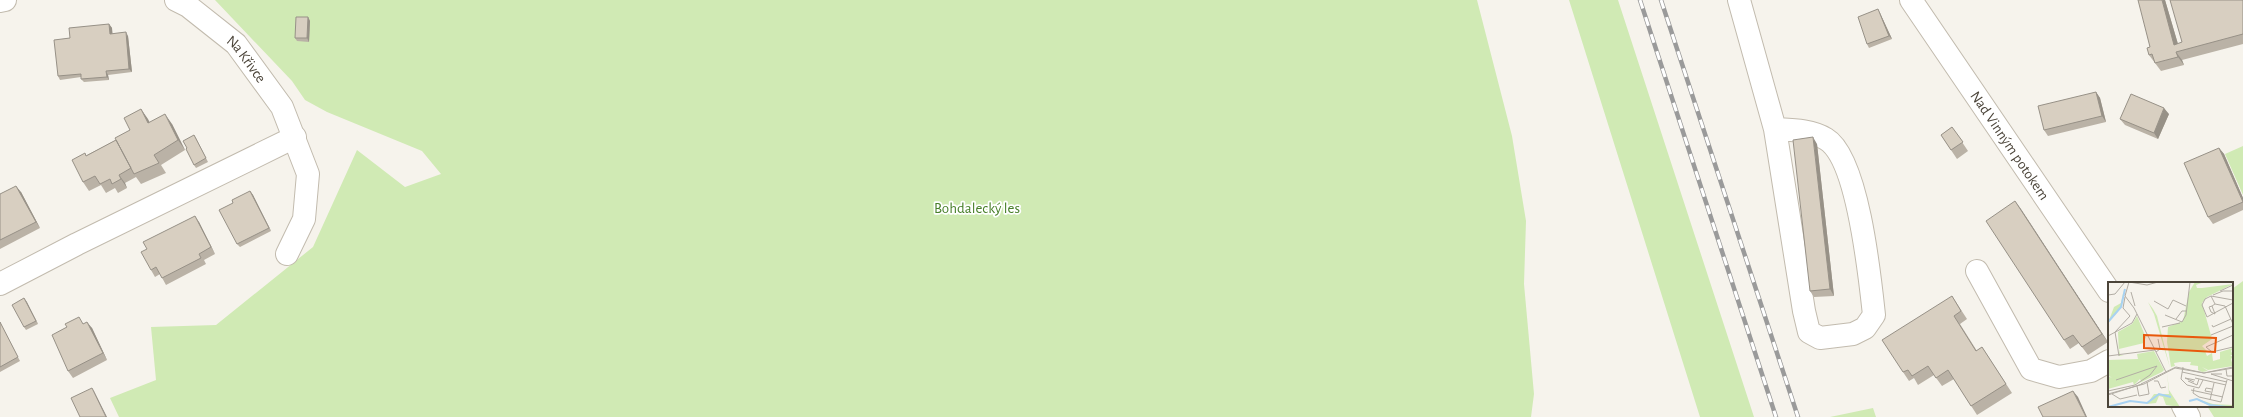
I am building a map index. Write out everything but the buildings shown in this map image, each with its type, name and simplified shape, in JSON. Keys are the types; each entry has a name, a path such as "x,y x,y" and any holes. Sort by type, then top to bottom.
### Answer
{"street":[{"path":"0,1 4,0"},
{"name":"Na Křivce","path":"176,0 188,6 236,44 282,107 295,137 308,174 304,219 287,254"},
{"path":"1739,0 1775,129 1804,311 1810,332 1820,338 1853,334 1865,328 1874,315 1869,268 1856,198 1841,156 1826,139 1800,130 1775,129"},
{"name":"Nad Vinným potokem","path":"1911,0 2108,290"},
{"path":"0,284 77,244 295,137"},
{"path":"1977,271 2031,369 2059,377 2091,371 2108,362"},
{"path":"2184,407 2189,417"}],"green space":[{"name":"Bohdalecký les","path":"215,0 1477,0 1512,136 1526,221 1524,284 1534,394 1531,417 119,417 110,398 156,380 151,327 216,325 313,247 357,150 405,187 441,174 422,151 327,112 305,100 292,81"},
{"path":"1569,0 1618,0 1754,417 1700,417"},
{"path":"2243,146 2243,195 2225,154"},
{"path":"2243,281 2243,417 2214,417 2208,407 2233,407 2233,288"},
{"path":"1873,408 1876,417 1830,417"}],"railway":[{"path":"1640,0 1776,417"},
{"path":"1661,0 1798,417"}]}
